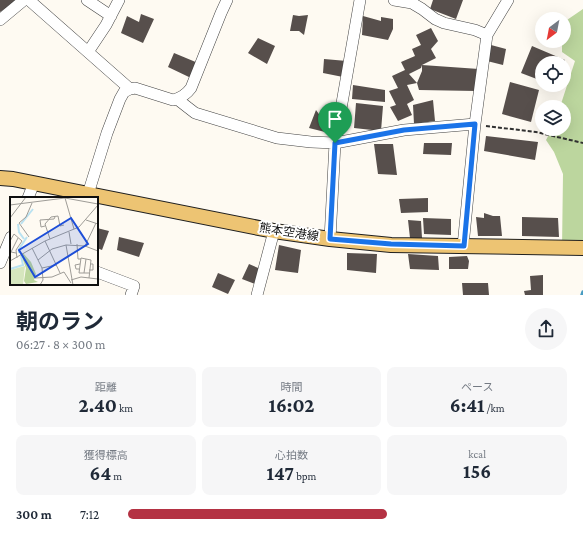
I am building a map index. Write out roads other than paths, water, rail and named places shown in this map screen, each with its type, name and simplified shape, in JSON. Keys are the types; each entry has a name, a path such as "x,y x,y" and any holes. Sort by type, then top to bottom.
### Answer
{"main road":[{"name":"熊本空港線","path":"0,178 13,179 274,230 330,239 391,244 583,248"}],"street":[{"path":"0,20 24,0"},
{"path":"28,0 130,89"},
{"path":"87,0 111,16"},
{"path":"88,52 106,25 119,0"},
{"path":"88,194 107,133 124,92 135,88 173,100 186,95 191,88 227,0"},
{"path":"330,239 335,143 360,0"},
{"path":"398,0 412,3 435,19 444,23 475,30 487,35"},
{"path":"464,246 475,124 487,35 508,0"},
{"path":"177,99 195,113 277,138 311,142 335,143 404,130 475,124"},
{"path":"28,197 34,183"},
{"path":"256,295 274,230"},
{"path":"0,263 10,239"},
{"path":"98,272 134,286 131,295"}]}
